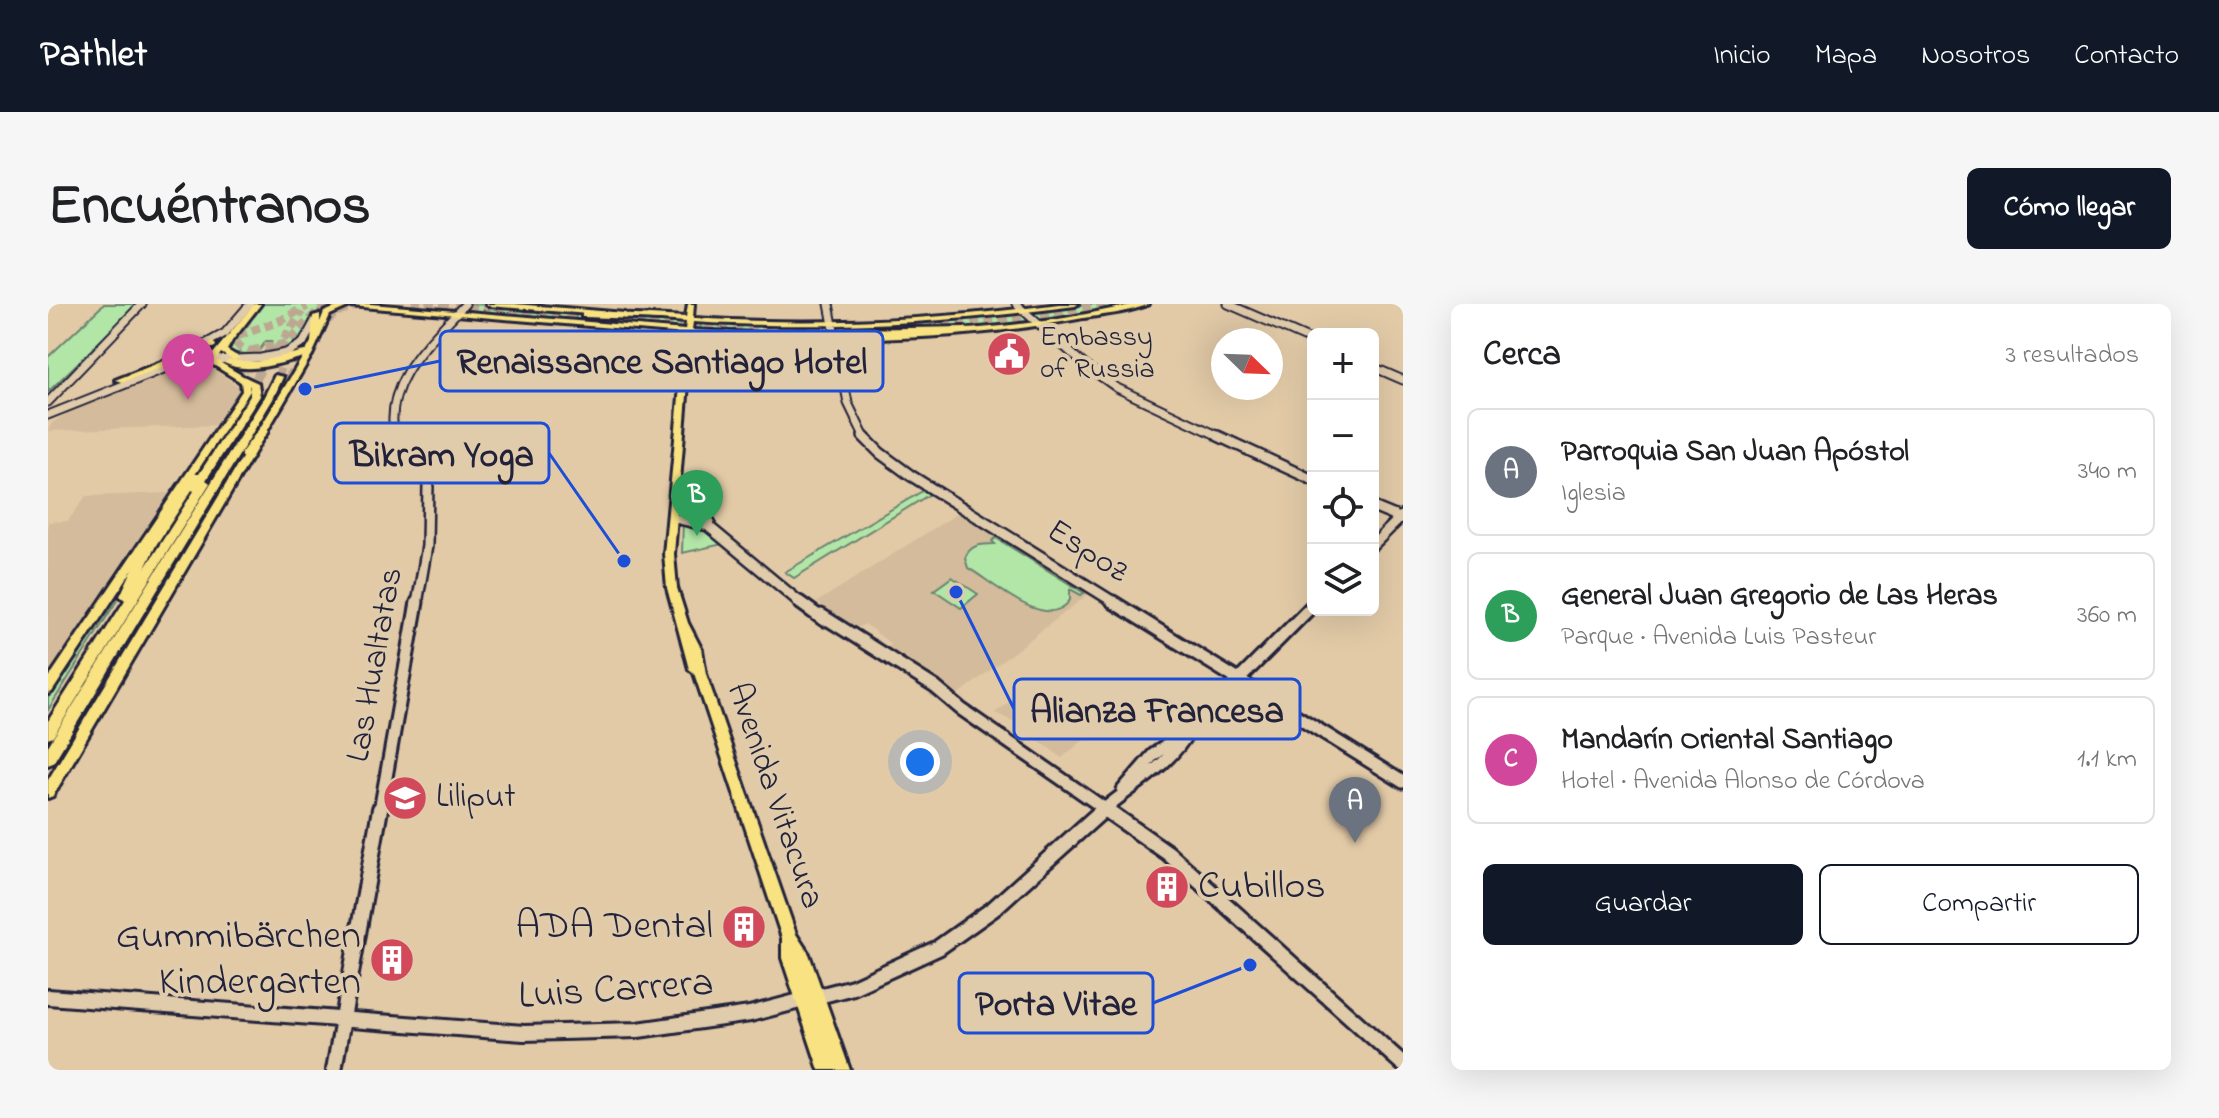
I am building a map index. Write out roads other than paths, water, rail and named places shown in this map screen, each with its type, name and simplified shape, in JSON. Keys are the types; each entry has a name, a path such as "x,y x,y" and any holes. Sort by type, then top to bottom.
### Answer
{"highway":[{"path":"585,315 661,318"},
{"path":"854,332 965,330"},
{"path":"120,380 221,337"},
{"path":"233,360 261,364 311,350"},
{"path":"48,759 268,399 272,378 51,728"},
{"path":"116,625 140,563 254,393 255,385 242,379"},
{"path":"159,555 200,471 254,393"},
{"path":"174,552 263,431"},
{"path":"109,658 147,608 186,545"}],"main road":[{"path":"233,360 223,349 254,304"},
{"path":"48,792 311,350 327,314 349,304 691,333 835,337 1038,323 1146,304"},
{"path":"489,304 692,320 833,324 901,323 1075,304"},
{"name":"Avenida Vitacura","path":"693,304 671,581 689,654 700,674 790,938 801,954 828,1070"},
{"path":"311,350 316,319"},
{"path":"48,689 200,471 246,391 247,384 242,379 213,364 212,358 221,337 237,328"},
{"name":"Avenida Vitacura","path":"676,514 681,496 691,333"},
{"name":"Avenida Vitacura","path":"811,1000 841,1070"}],"street":[{"path":"48,402 142,304"},
{"path":"221,337 254,304"},
{"name":"Las Hualtatas","path":"334,1070 427,546 428,483 399,448 392,431 392,411 405,374 465,304"},
{"name":"Espoz","path":"829,304 851,415 876,448 920,481 1243,681"},
{"path":"1016,304 1086,366 1117,388 1307,477"},
{"path":"1228,304 1307,338"},
{"path":"48,415 184,361 266,357 290,351 303,343 316,319"},
{"path":"1379,370 1403,380"},
{"path":"48,409 120,380"},
{"path":"48,422 73,405"},
{"path":"681,496 785,588"},
{"path":"1374,544 1401,518 1379,509"},
{"path":"676,514 708,526 822,618 1106,807 1201,882 1403,1064"},
{"name":"Luis Carrera","path":"48,997 497,1032 605,1032 702,1023 811,1000 889,973 954,938 993,909 1121,794 1139,784 1178,750 1190,729 1243,681 1307,614"},
{"path":"1243,681 1403,782"}],"tunnel":[{"path":"237,336 259,304"},
{"path":"280,345 286,344 325,304"},
{"path":"317,316 328,304"},
{"path":"252,438 317,331 335,313 361,304"},
{"path":"412,304 674,323 804,327 957,323 1111,304"},
{"path":"237,336 282,320 307,306"},
{"path":"280,345 302,312"},
{"path":"212,345 237,336"},
{"path":"220,438 251,390 262,366 259,356 240,347 234,340 237,336"},
{"path":"251,351 280,345"},
{"path":"276,351 280,345"},
{"path":"278,377 288,348"},
{"path":"200,469 222,436"},
{"path":"186,545 253,436"}],"place":[{"name":"Embassy of Russia","path":"1009,354"},
{"name":"Renaissance Santiago Hotel","path":"305,389"},
{"name":"Mandarín Oriental Santiago","path":"188,400"},
{"name":"General Juan Gregorio de Las Heras","path":"697,536"},
{"name":"Bikram Yoga","path":"624,561"},
{"name":"Alianza Francesa","path":"956,592"},
{"name":"Liliput","path":"405,798"},
{"name":"Parroquia San Juan Apóstol","path":"1355,843"},
{"name":"Cubillos","path":"1167,887"},
{"name":"ADA Dental","path":"744,927"},
{"name":"Gummibärchen Kindergarten","path":"392,960"},
{"name":"Porta Vitae","path":"1250,965"}]}
